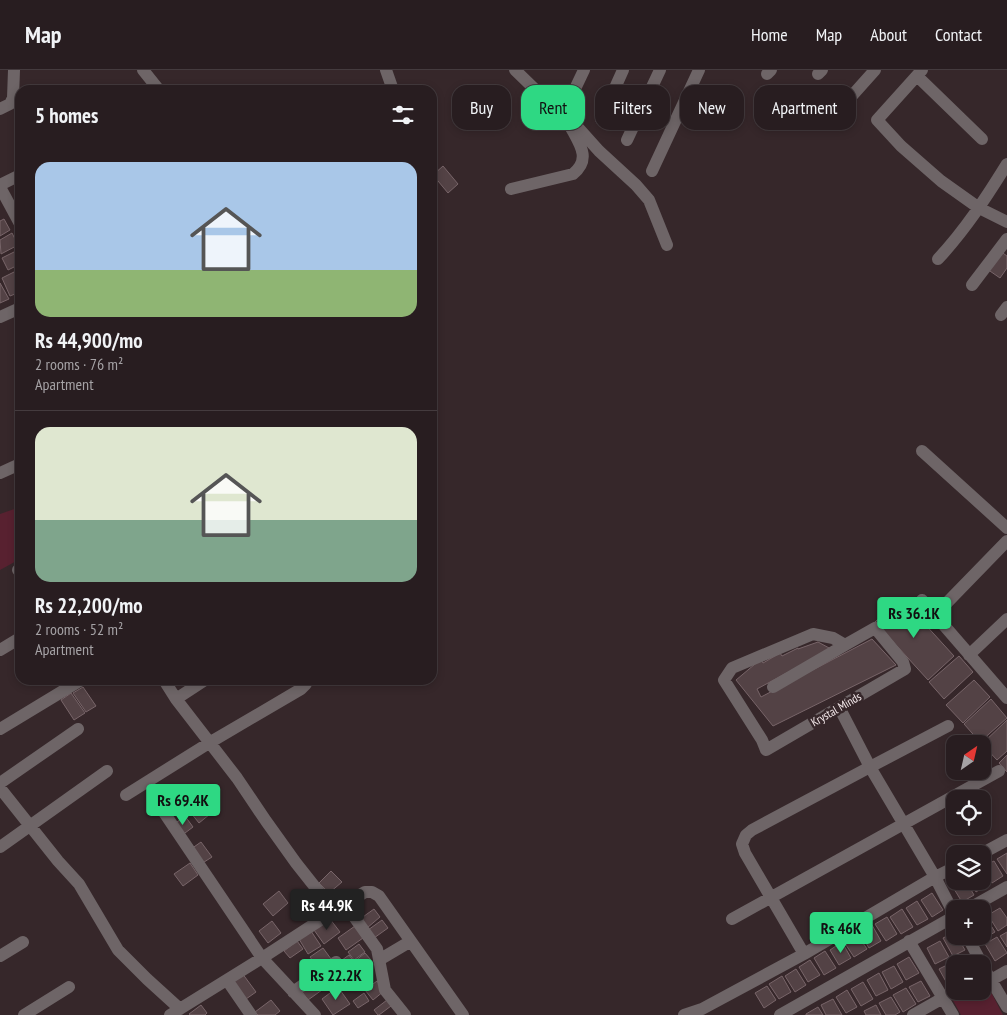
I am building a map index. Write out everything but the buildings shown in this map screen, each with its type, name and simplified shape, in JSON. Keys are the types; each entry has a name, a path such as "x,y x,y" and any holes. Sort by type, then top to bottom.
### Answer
{"street":[{"path":"0,109 10,104 13,98 14,70"},
{"path":"143,70 155,85"},
{"path":"386,70 392,85"},
{"path":"515,70 530,85"},
{"path":"577,85 584,70"},
{"path":"616,85 623,70"},
{"path":"627,140 660,70"},
{"path":"652,171 699,70"},
{"path":"856,91 875,70"},
{"path":"982,139 920,73 877,120 901,146 941,181 979,208 1007,222"},
{"path":"512,189 573,174 579,169 584,156 572,130"},
{"path":"580,130 599,151 636,184 649,200 668,245"},
{"path":"938,259 956,240 1007,164"},
{"path":"15,178 0,186 15,214"},
{"path":"972,285 1007,239"},
{"path":"0,318 15,310"},
{"path":"922,451 1007,528"},
{"path":"0,473 15,466"},
{"path":"935,615 1007,541"},
{"path":"922,600 1007,698"},
{"path":"970,655 1007,619"},
{"name":"Krystal Minds","path":"875,628 903,662 905,669 766,750 762,740 724,680 732,668 813,634 833,638 845,644 875,628"},
{"path":"0,650 15,641"},
{"path":"773,687 845,644"},
{"path":"0,729 73,685"},
{"path":"167,685 208,743 237,778 296,863 339,907 376,949 385,990 405,1015"},
{"path":"176,699 197,685"},
{"path":"126,796 208,743 305,685"},
{"path":"839,707 870,767 947,900"},
{"path":"804,954 745,853 742,844 746,834 948,726"},
{"path":"0,783 78,729"},
{"path":"0,847 107,771"},
{"path":"732,919 999,771"},
{"path":"0,788 78,884 118,950 147,979 175,1012 339,907 365,892 372,892 380,896 463,1015"},
{"path":"161,808 262,958 315,1015"},
{"path":"991,849 1007,840"},
{"path":"684,1015 702,1009 804,954 946,872"},
{"path":"984,900 1007,887"},
{"path":"780,1015 946,921"},
{"path":"910,941 953,1015"},
{"path":"0,956 23,942"},
{"path":"379,960 411,942"},
{"path":"293,992 336,962"},
{"path":"1007,971 991,980 1007,1007"},
{"path":"227,980 252,1015"},
{"path":"24,1015 69,987"},
{"path":"913,1015 943,998"}],"shaded area":[{"path":"15,509 15,562 0,570 0,514"},
{"path":"991,992 1003,1015 961,1015 953,1000 991,1000"}]}
